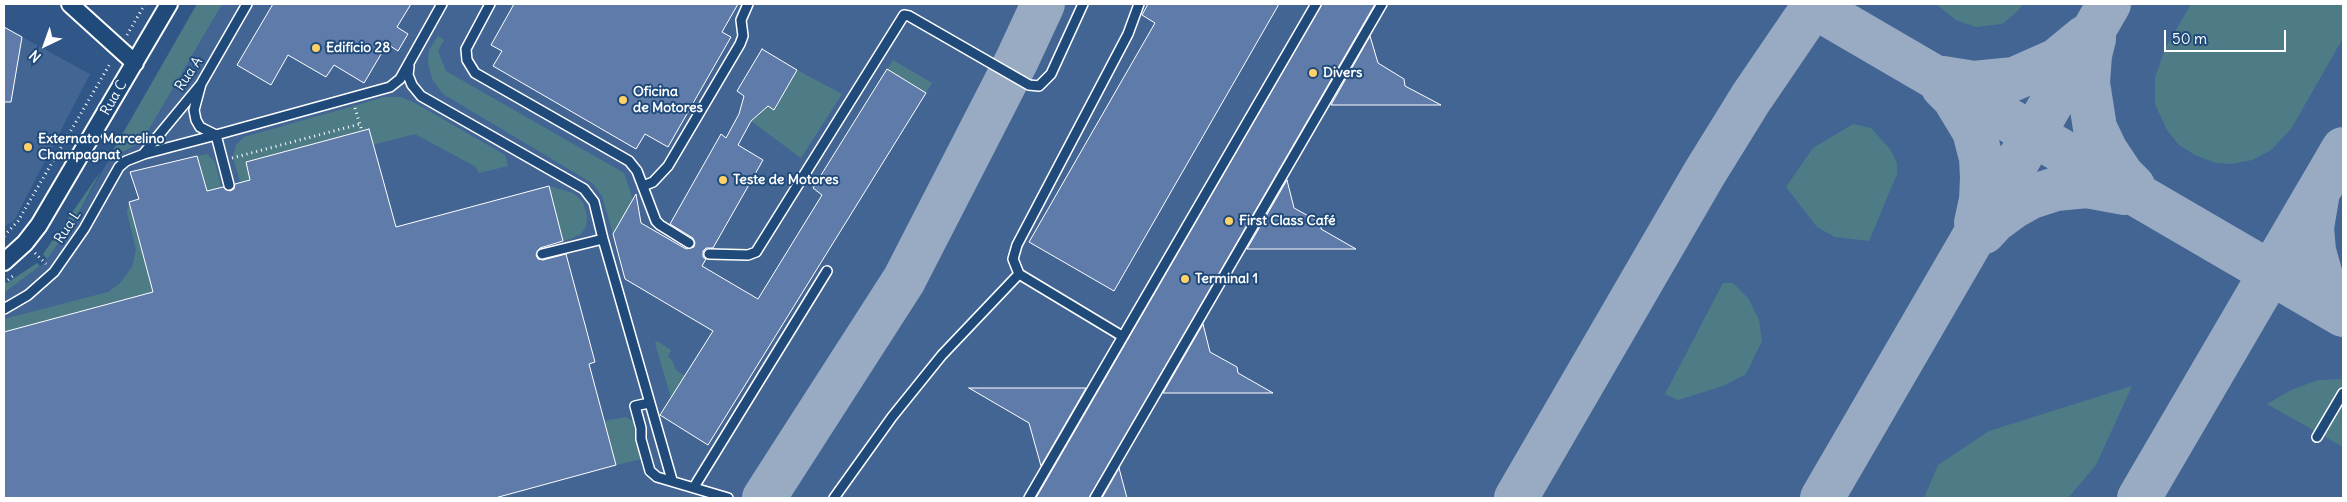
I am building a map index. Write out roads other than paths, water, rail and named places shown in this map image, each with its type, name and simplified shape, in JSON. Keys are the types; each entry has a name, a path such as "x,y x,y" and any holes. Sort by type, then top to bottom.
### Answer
{"street":[{"path":"70,4 135,62"},
{"name":"Rua C","path":"4,262 25,243 40,225 169,4"}],"lane":[{"name":"Rua A","path":"144,154 201,84 247,4"},
{"path":"390,87 400,79 442,4"},
{"path":"490,4 466,48 467,60 475,73 629,161 637,171 656,221 660,226 689,243"},
{"path":"643,186 653,182 668,166 740,44 743,36 741,20 748,4"},
{"path":"709,254 748,256 756,252 904,15 909,16 1029,85 1039,86 1051,74 1084,4"},
{"path":"1122,336 1019,274 1013,259 1017,245 1128,34 1139,4"},
{"path":"1029,498 1316,4"},
{"path":"1094,498 1382,4"},
{"path":"409,63 408,76 412,85 422,96"},
{"path":"201,84 194,110 196,120 200,127 216,135 229,185"},
{"path":"144,154 390,87 408,87 584,189 594,202 672,480"},
{"name":"Rua L","path":"4,309 28,295 54,272 84,229 119,167 126,161 144,154"},
{"path":"542,254 603,239"},
{"path":"694,487 827,271"},
{"path":"834,498 892,417 942,355 1019,274"},
{"path":"2317,437 2343,392"},
{"path":"649,403 635,406 641,428 641,439 650,471 657,477 728,498"}],"place":[{"name":"Edifício 28","path":"316,48"},
{"name":"Divers","path":"1313,73"},
{"name":"Oficina de Motores","path":"623,100"},
{"name":"Externato Marcelino Champagnat","path":"28,147"},
{"name":"Teste de Motores","path":"723,180"},
{"name":"First Class Café","path":"1229,221"},
{"name":"Terminal 1","path":"1185,279"}]}
